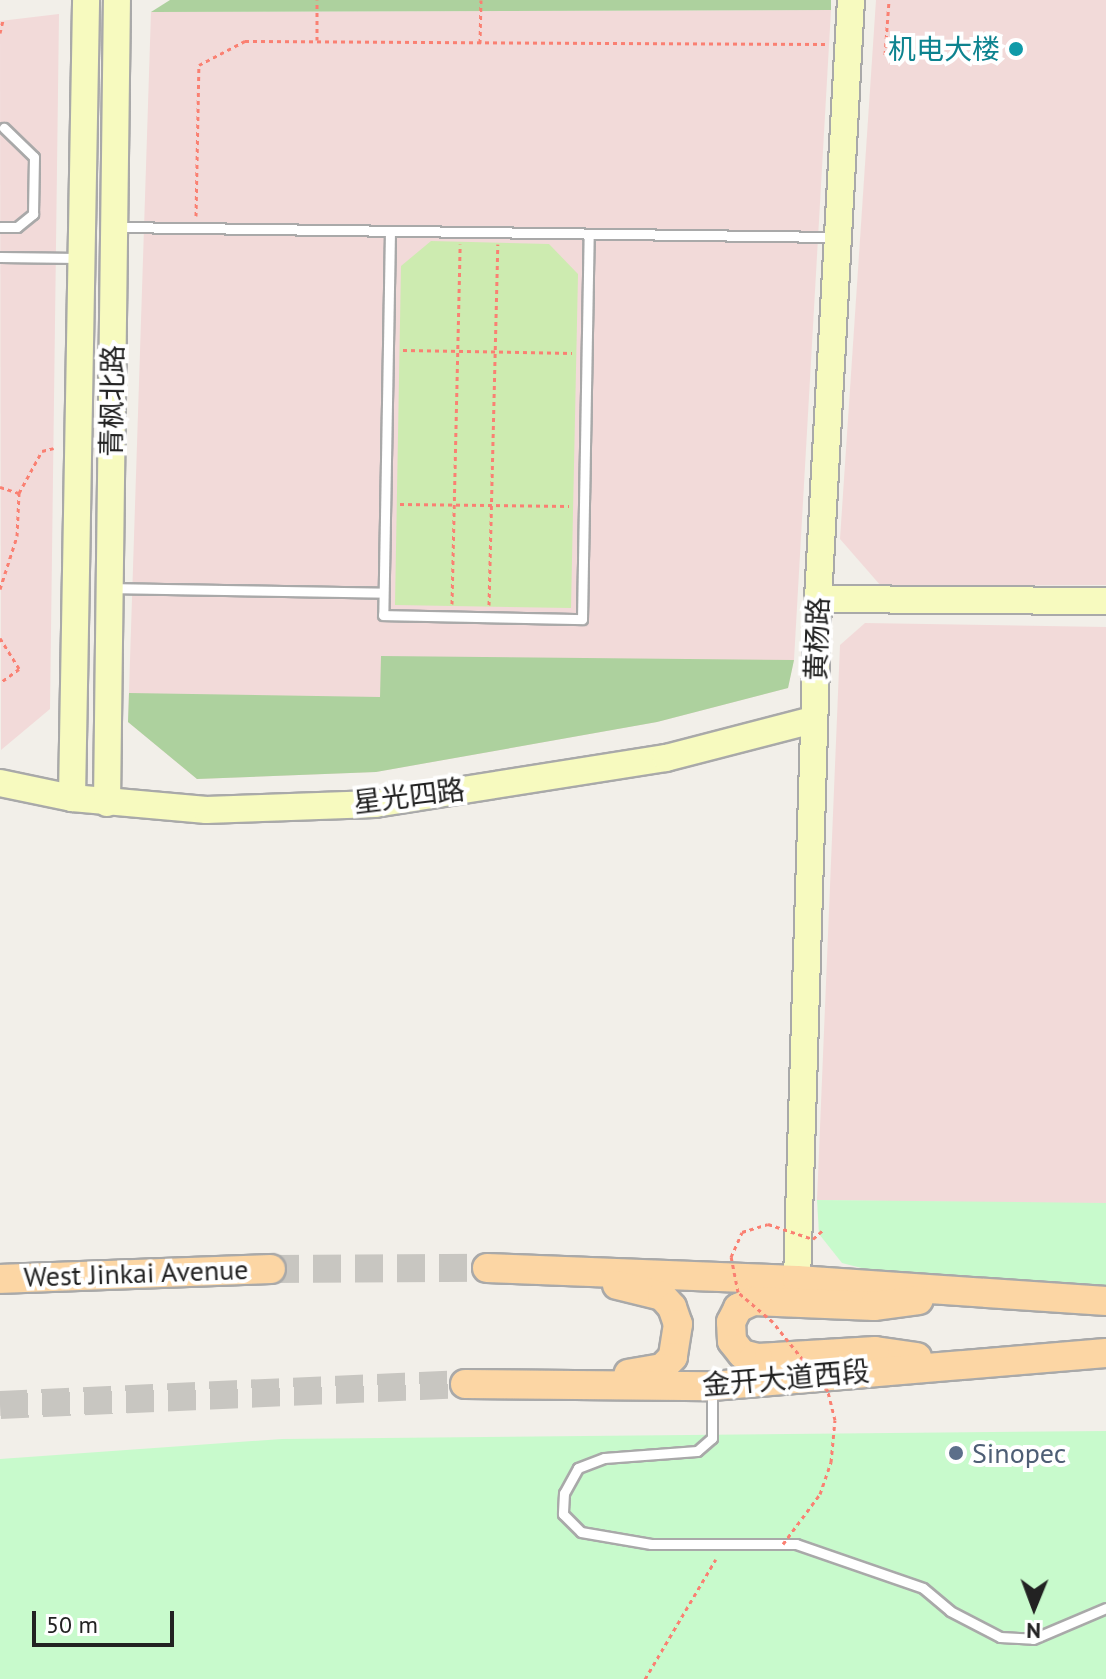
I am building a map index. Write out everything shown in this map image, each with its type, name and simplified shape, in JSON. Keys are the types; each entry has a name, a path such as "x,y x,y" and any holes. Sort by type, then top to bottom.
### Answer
{"main road":[{"path":"487,1268 797,1280 1106,1301"},
{"name":"West Jinkai Avenue","path":"0,1279 271,1269"},
{"path":"560,1271 662,1296 672,1307 678,1324 673,1357 662,1368 565,1385"},
{"path":"961,1364 875,1351 758,1358 742,1354 732,1341 731,1322 738,1308 753,1301 874,1306 979,1292"},
{"name":"金开大道西段","path":"465,1384 712,1386 1106,1353"}],"street":[{"name":"青枫北路","path":"72,798 86,0"},
{"name":"青枫北路","path":"107,803 117,0"},
{"name":"黄杨路","path":"797,1280 818,599 851,0"},
{"path":"818,599 1106,601"},
{"name":"星光四路","path":"0,783 107,803 206,810 375,804 666,758 813,720"}],"lane":[{"path":"0,227 17,227 33,214 34,157 4,128"},
{"path":"114,227 837,238"},
{"path":"390,231 383,615 582,619 589,234"},
{"path":"0,257 81,258"},
{"path":"110,588 383,593"},
{"path":"712,1386 712,1438 697,1451 604,1458 578,1468 564,1493 563,1514 581,1532 651,1544 796,1544 923,1588 950,1611 1000,1637 1033,1639 1106,1608"}],"path":[{"path":"317,0 317,41"},
{"path":"480,43 481,0"},
{"path":"885,55 889,0"},
{"path":"0,33 3,20"},
{"path":"196,228 199,65 245,41 825,46"},
{"path":"451,616 461,232"},
{"path":"489,617 498,233"},
{"path":"388,349 587,353"},
{"path":"0,589 17,536 19,493 42,451 54,448"},
{"path":"0,487 19,493"},
{"path":"385,504 584,506"},
{"path":"0,638 19,669 0,683"},
{"path":"783,1544 820,1494 831,1462 835,1420 828,1391 773,1322 738,1292 731,1257 742,1232 768,1224 813,1239 824,1229"},
{"path":"645,1679 725,1544"}],"shaded area":[{"path":"876,0 1106,0 1106,585 881,586 840,539"},
{"path":"831,10 794,660 788,688 657,722 376,772 197,779 128,722 151,12"},
{"path":"59,14 50,709 1,750 0,21"},
{"path":"865,623 1106,627 1106,1204 817,1200 840,645"}],"green space":[{"path":"170,0 831,0 831,10 151,12"},
{"path":"431,241 549,244 578,274 571,608 395,605 401,266"},
{"path":"381,656 794,660 788,688 657,722 376,772 197,779 128,722 129,693 380,697"},
{"path":"817,1200 1106,1203 1106,1286 869,1270 842,1263 819,1234"},
{"path":"1106,1431 1106,1679 0,1679 0,1459 282,1439"}],"tunnel":[{"path":"271,1269 487,1268"},
{"path":"0,1405 465,1384"}],"place":[{"name":"机电大楼","path":"1016,49"},
{"name":"Sinopec","path":"956,1453"}]}
